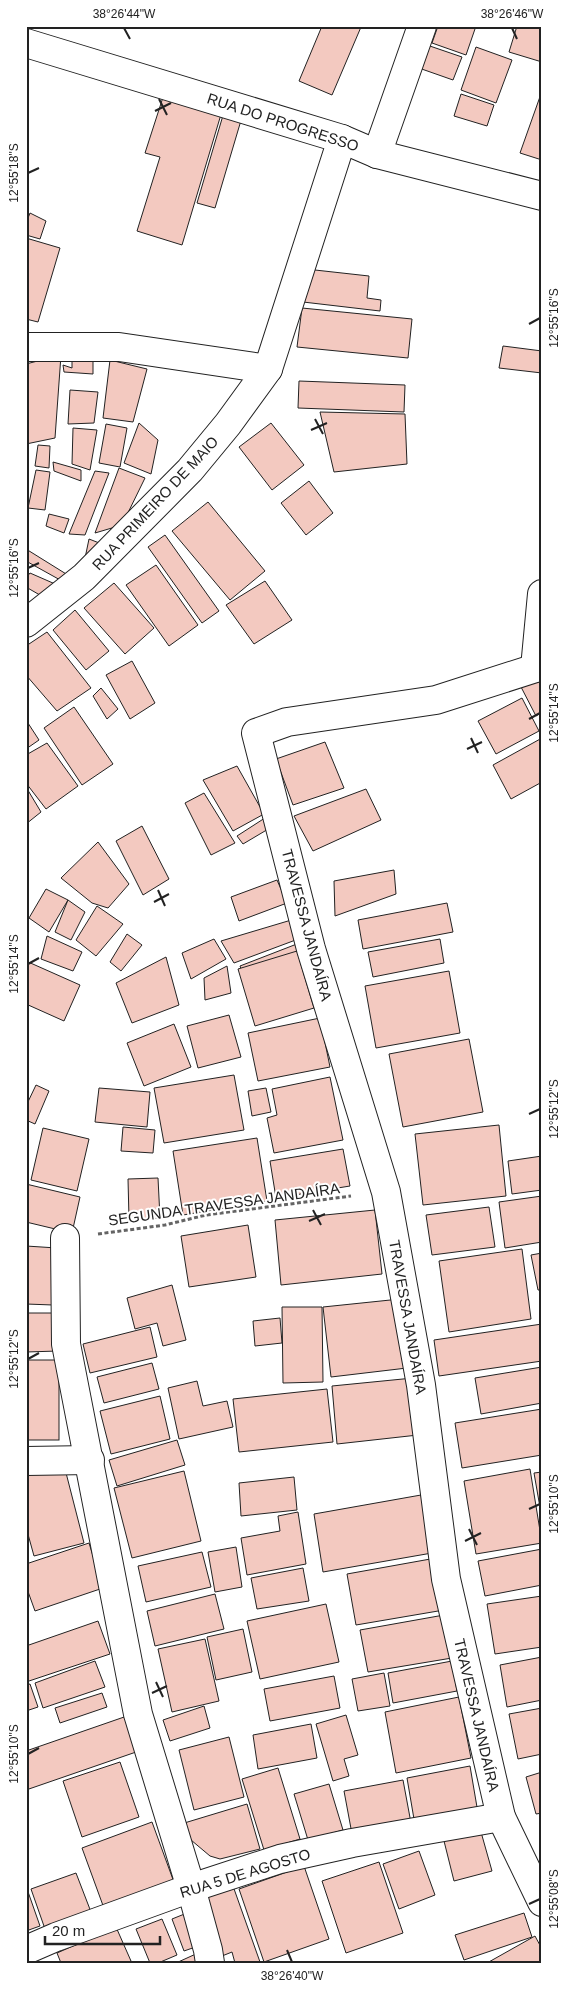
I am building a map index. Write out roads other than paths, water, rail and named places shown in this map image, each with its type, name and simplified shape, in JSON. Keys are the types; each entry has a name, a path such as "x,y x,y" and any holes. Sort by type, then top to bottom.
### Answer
{"street":[{"path":"376,154 422,26"},
{"name":"RUA DO PROGRESSO","path":"26,43 342,139 376,154 542,196"},
{"name":"RUA PRIMEIRO DE MAIO","path":"26,623 84,577 190,470 228,424 268,369 342,139"},
{"path":"26,347 119,347 268,369"},
{"path":"538,667 542,594"},
{"name":"TRAVESSA JANDAÍRA","path":"538,667 436,700 287,722 256,733 311,949 386,1192 421,1385 446,1579 501,1817 542,1902"},
{"path":"64,1238 66,1344 138,1714 192,1888 210,1963"},
{"path":"26,1461 90,1460"},
{"name":"RUA 5 DE AGOSTO","path":"26,1950 56,1937 192,1888 280,1859 352,1843 501,1817"}]}
